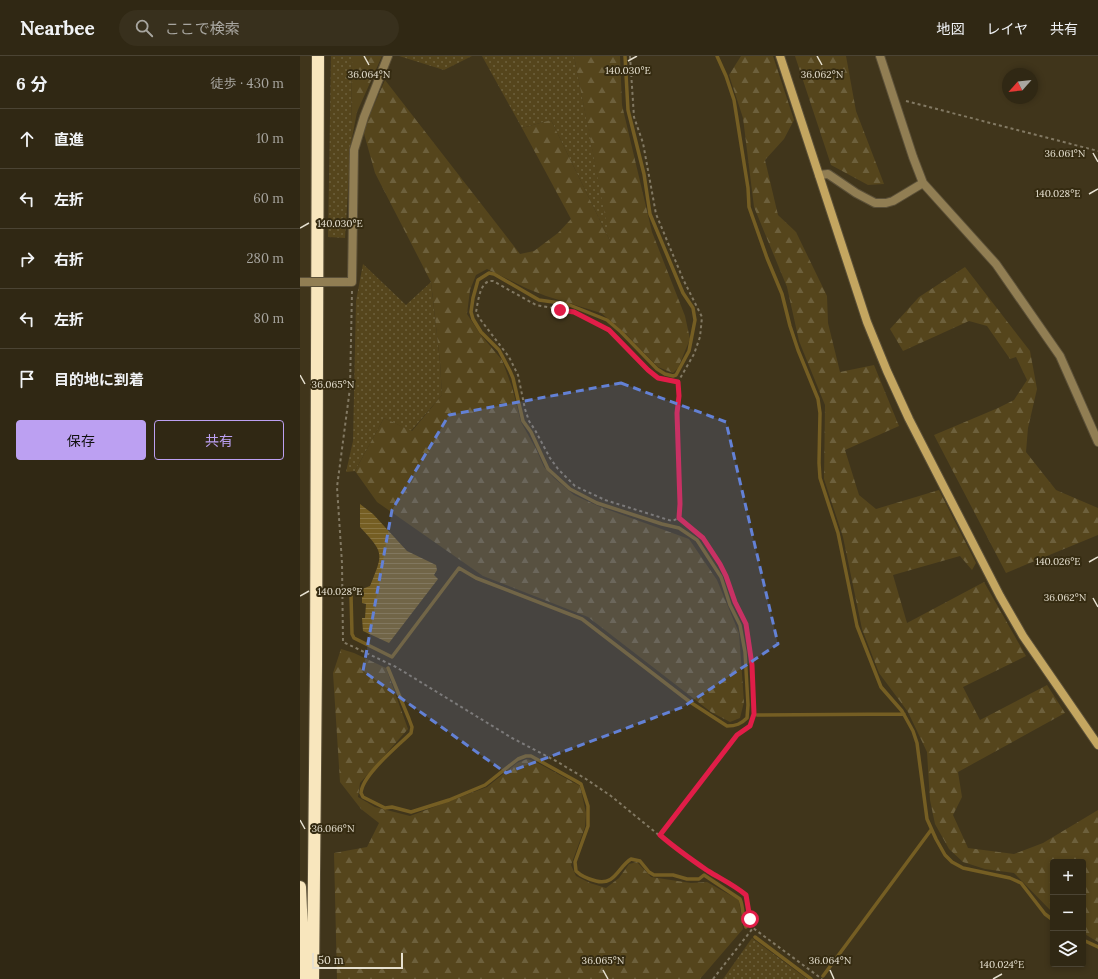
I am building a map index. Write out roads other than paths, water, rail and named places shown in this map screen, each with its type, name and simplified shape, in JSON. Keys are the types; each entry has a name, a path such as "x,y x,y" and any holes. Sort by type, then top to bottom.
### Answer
{"highway":[{"path":"312,979 316,633 318,56"},
{"path":"300,887 304,979"}],"street":[{"path":"300,282 352,282 354,150 364,117 388,56"},
{"path":"780,56 867,322 909,419 1000,596 1023,636 1098,745"},
{"path":"880,56 923,183 996,264 1044,332 1060,356 1098,442"},
{"path":"819,174 828,174 856,193 875,203 886,203 893,201 923,183"}],"waterway":[{"path":"351,595 352,634 354,638 392,657 459,568 476,578 582,619 690,702 727,726 733,726 743,722 747,718 748,705 745,652 740,625 730,605 721,577 697,540 679,528 597,503 570,489 548,469 531,432 523,421 510,371 499,350 481,332 473,319 471,312 478,280 489,273 494,274 539,300 567,304 607,320 621,332 657,369 665,374 673,376 676,375 689,351 695,320 693,308 683,293 650,214 644,174 628,110 625,56"},
{"path":"717,56 734,100 748,188 749,207 767,258 782,294 798,350 818,399 820,413 820,478 838,533 857,626 881,687 902,711 913,731 917,743 927,819 945,855 952,862 963,868 1010,878 1021,883 1045,914 1050,918"},
{"path":"388,668 412,727 411,733 367,778 361,793 363,797 385,808 392,807 411,812 449,800 485,785 518,759 531,756 581,784 588,806 588,826 575,862 576,871 578,873 596,881 608,881 631,859 640,861 649,872 654,875 673,875 687,879 699,879 704,875 740,899 746,927"},
{"path":"757,715 904,714"},
{"path":"823,976 931,830"},
{"path":"755,937 811,979"},
{"path":"1086,941 1098,947"}]}
